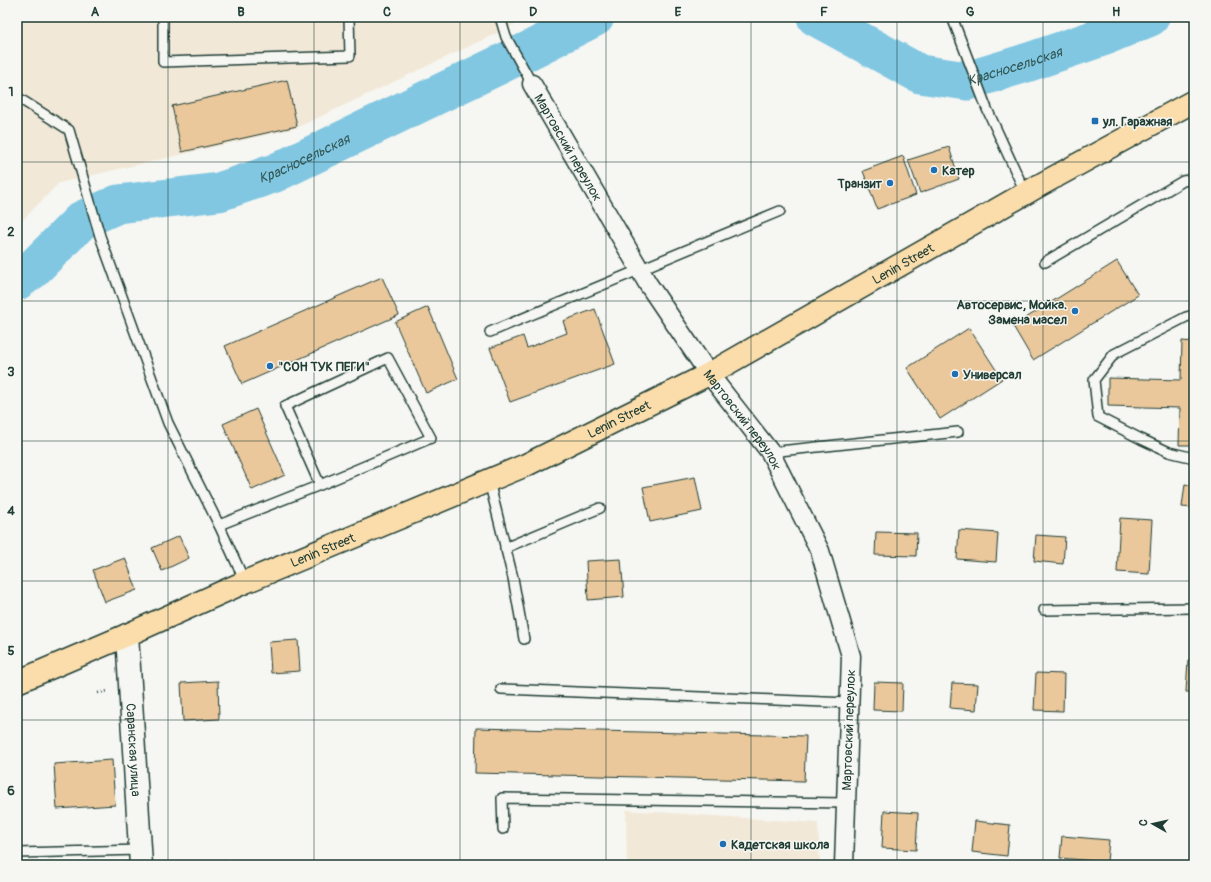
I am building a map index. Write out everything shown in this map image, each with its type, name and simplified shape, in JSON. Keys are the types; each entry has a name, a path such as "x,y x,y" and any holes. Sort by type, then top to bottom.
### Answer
{"main road":[{"name":"Lenin Street","path":"17,682 246,582 489,482 526,465 709,374 1194,100"}],"street":[{"name":"Мартовский переулок","path":"532,84 640,270 709,374 770,452 820,551 851,656 844,865"},
{"name":"Саранская улица","path":"127,635 141,857"},
{"path":"844,865 853,865"}],"lane":[{"path":"163,17 163,62 350,56 349,17"},
{"name":"Мартовский переулок","path":"500,17 506,37 532,84"},
{"path":"952,17 987,109 1026,194"},
{"path":"17,97 69,130 100,236 168,423 246,582"},
{"path":"1045,262 1183,181 1194,179"},
{"path":"490,332 780,211"},
{"path":"1194,315 1186,317 1114,354 1094,380 1098,417 1169,452 1194,458"},
{"path":"219,525 320,485 431,438 388,358 285,406 320,485"},
{"path":"770,452 958,432"},
{"path":"489,482 513,578 524,639"},
{"path":"505,548 600,508"},
{"path":"1044,610 1194,608"},
{"path":"501,689 849,703"},
{"path":"503,829 502,798 845,803"},
{"path":"17,854 141,857"}],"shaded area":[{"path":"17,17 526,17 508,28 296,128 59,183 17,226"},
{"name":"Кадетская школа","path":"626,810 818,823 820,865 627,865"}],"building":[{"path":"287,80 297,126 182,152 172,106"},
{"name":"Катер","path":"949,147 959,179 920,193 908,160"},
{"name":"Транзит","path":"903,156 916,195 877,209 863,171"},
{"name":"Автосервис, Мойка. Замена масел","path":"1117,261 1138,295 1033,360 1013,326"},
{"path":"382,277 399,315 242,384 225,346"},
{"path":"428,307 458,379 426,393 395,322"},
{"path":"595,309 615,364 510,402 490,348 523,336 527,348 567,333 563,321"},
{"name":"Универсал","path":"969,328 1002,379 940,419 907,368"},
{"path":"1182,341 1194,342 1194,445 1179,445 1180,408 1108,406 1108,378 1181,380"},
{"path":"256,409 285,475 252,490 223,424"},
{"path":"695,477 702,511 650,522 643,487"},
{"path":"1185,484 1194,486 1194,508 1182,507"},
{"path":"1120,518 1152,520 1149,574 1117,572"},
{"path":"959,530 998,533 996,562 957,559"},
{"path":"876,532 917,533 916,556 875,555"},
{"path":"1036,535 1065,537 1063,564 1034,561"},
{"path":"179,536 189,558 162,571 152,548"},
{"path":"125,558 137,590 105,602 93,570"},
{"path":"621,559 624,597 588,600 586,561"},
{"path":"298,640 300,671 271,673 269,642"},
{"path":"1188,660 1194,660 1194,692 1186,692"},
{"path":"1036,673 1064,674 1063,711 1034,710"},
{"path":"218,681 219,719 183,721 181,683"},
{"path":"874,682 903,683 902,711 873,710"},
{"path":"952,683 978,684 976,710 950,708"},
{"path":"476,728 806,736 804,781 475,773"},
{"path":"112,760 115,805 57,809 54,764"},
{"path":"884,811 918,813 916,850 882,848"},
{"path":"975,821 1010,825 1007,856 972,852"},
{"path":"1062,836 1109,840 1107,862 1060,858"},
{"path":"226,861 226,865 187,865 187,862"}],"waterway":[{"name":"Красносельская","path":"17,281 31,271 82,220 118,204 219,192 275,173 595,17"},
{"name":"Красносельская","path":"816,17 920,74 967,81 1102,37 1150,17"}],"place":[{"name":"ул. Гаражная","path":"1095,121"},
{"name":"Катер","path":"934,170"},
{"name":"Транзит","path":"890,183"},
{"name":"Автосервис, Мойка. Замена масел","path":"1075,311"},
{"name":"\"СОН ТУК ПЕГИ\"","path":"270,366"},
{"name":"Универсал","path":"955,374"},
{"name":"Кадетская школа","path":"723,844"}]}
